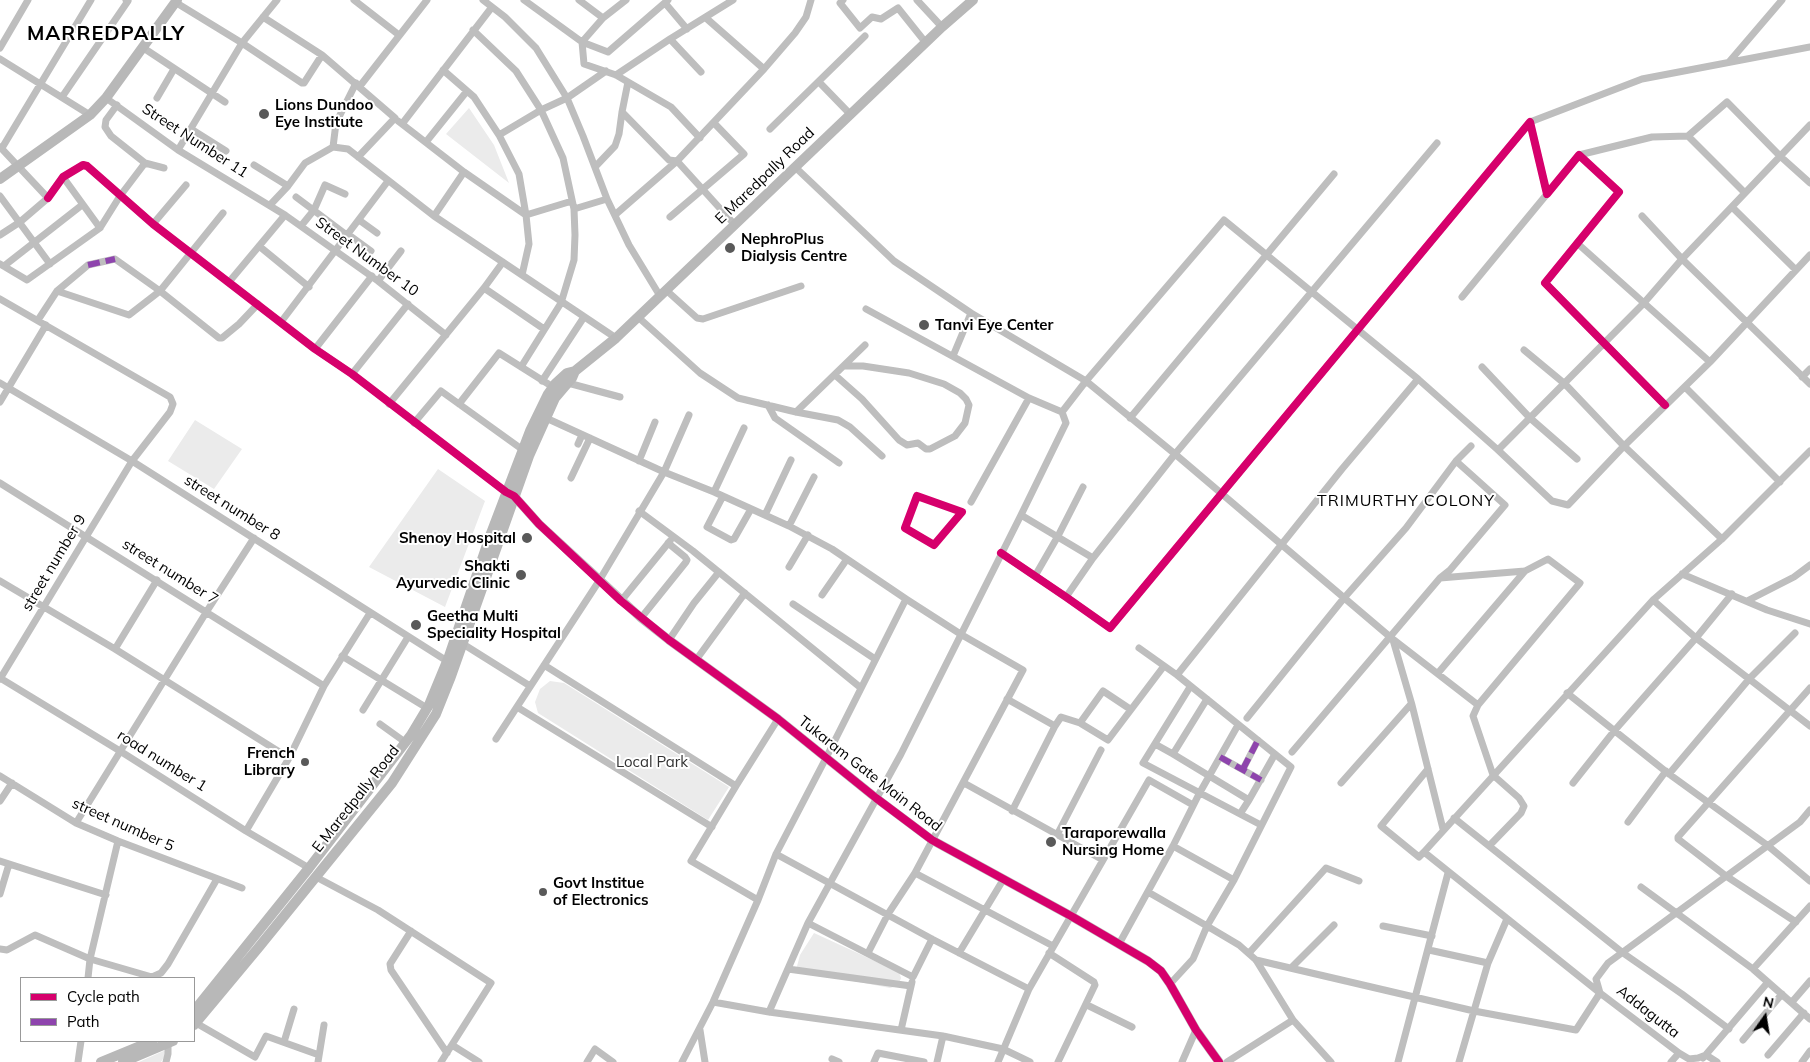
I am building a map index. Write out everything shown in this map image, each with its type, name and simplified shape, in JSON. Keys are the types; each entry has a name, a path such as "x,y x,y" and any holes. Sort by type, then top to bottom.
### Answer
{"main road":[{"name":"E Maredpally Road","path":"510,494 555,398 568,383 575,371 616,338 795,166 973,0"},
{"path":"0,180 90,115 106,98 176,1"},
{"name":"E Maredpally Road","path":"195,1024 313,873 427,708 480,581 530,431 553,387 568,373 575,371"},
{"name":"E Maredpally Road","path":"195,1010 392,783 416,747 436,714 463,644 480,581"},
{"path":"101,1062 150,1042"},
{"path":"123,1062 170,1042"}],"street":[{"path":"0,48 28,0"},
{"path":"48,198 1,147 91,0"},
{"path":"62,97 128,1 126,0"},
{"path":"178,150 242,43 277,0"},
{"path":"355,0 400,35"},
{"path":"332,147 336,123 358,85 428,0"},
{"path":"483,0 536,48 566,98 607,199 616,214 629,245 663,293 697,318 704,319 801,286"},
{"path":"524,0 582,42 608,52 667,2 688,29"},
{"path":"579,0 603,18"},
{"path":"626,0 603,18 582,42 584,64 616,75 671,107 700,138"},
{"path":"616,214 677,161 764,69 806,17 811,0"},
{"path":"843,0 840,3 860,28 872,17 881,19 898,8 926,43"},
{"path":"918,0 942,27"},
{"path":"176,1 304,83 322,55"},
{"path":"616,75 670,39 706,18 728,1"},
{"path":"1728,62 1778,1"},
{"path":"402,124 492,7"},
{"path":"264,17 322,55 402,124 464,172 526,215"},
{"path":"706,18 764,69"},
{"path":"473,30 516,71 541,110 563,158 574,209 574,260 561,302 520,367"},
{"path":"770,129 865,36"},
{"path":"670,39 701,72"},
{"path":"142,47 225,102"},
{"path":"1001,553 1110,628 1530,122 1642,79 1810,47"},
{"path":"0,59 90,115"},
{"path":"157,98 174,69"},
{"path":"443,70 474,97 499,135 519,174 529,244 522,275"},
{"path":"499,135 541,110 566,98 606,71"},
{"path":"595,167 615,146 619,134 628,82"},
{"path":"819,82 851,115"},
{"path":"426,142 467,91"},
{"name":"Street Number 11","path":"106,98 178,150 270,205"},
{"path":"1462,297 1579,155 1652,137 1688,136 1727,102 1780,156 1810,183"},
{"path":"116,105 106,120 105,127 111,136 146,163 164,168"},
{"path":"622,112 669,160 677,161 735,225"},
{"path":"358,157 395,118"},
{"path":"1530,122 1547,194"},
{"path":"670,217 744,154 714,123"},
{"path":"1498,450 1643,304 1682,259 1810,125"},
{"path":"191,128 226,151"},
{"path":"1688,136 1745,193"},
{"path":"1066,597 1092,558 1175,454 1437,143"},
{"path":"270,205 288,186 305,163 332,147 348,149 434,216 616,338"},
{"path":"1579,155 1619,192 1545,283 1665,405"},
{"path":"82,205 34,243 2,265 27,280 50,264 100,228 120,196 146,163"},
{"path":"0,235 20,222 48,198 63,177 86,165 153,224 315,349 352,374 414,423 510,494"},
{"path":"254,165 288,186"},
{"path":"795,166 894,261 971,313 1086,380 1391,638 1478,705"},
{"path":"434,216 464,172"},
{"path":"1130,418 1334,174"},
{"path":"63,177 100,228"},
{"path":"281,322 388,181"},
{"path":"153,224 186,185"},
{"path":"301,226 314,210 325,185 345,194"},
{"path":"0,196 50,264"},
{"path":"296,197 371,251"},
{"path":"574,209 607,199"},
{"path":"526,215 572,201"},
{"name":"Street Number 10","path":"270,205 375,279 446,335"},
{"path":"1732,208 1796,270"},
{"path":"57,291 129,315 160,291 223,213"},
{"path":"229,282 284,215"},
{"path":"1642,216 1682,259 1810,384"},
{"path":"359,220 377,233"},
{"path":"1062,412 1086,380 1224,220 1418,379 1552,501 1568,505 1624,446 1710,362 1810,255"},
{"path":"1577,243 1710,362"},
{"path":"259,246 308,287"},
{"path":"315,349 375,279 401,252"},
{"path":"38,320 57,291 88,265 115,259 160,291 219,338 222,338 240,324 258,304"},
{"path":"389,404 503,262"},
{"path":"484,288 544,329"},
{"path":"0,300 46,325 0,402"},
{"path":"352,374 408,304"},
{"path":"769,1012 808,923 901,754 962,635 1066,423 1062,412 1029,398 866,309"},
{"path":"953,356 971,313"},
{"path":"542,380 584,317"},
{"path":"638,317 700,372 738,398 796,412 826,416 843,422 882,456"},
{"name":"street number 9","path":"0,678 132,461 170,412 172,404 170,398 46,325"},
{"path":"796,412 865,345"},
{"path":"1524,350 1565,384 1624,446 1722,539"},
{"path":"459,404 499,354 553,387"},
{"path":"835,375 862,399 899,440 907,445 918,443 926,449 930,449 955,436 965,423 969,405 966,399 960,393 944,384 909,373 863,366 844,366"},
{"path":"1482,367 1530,418 1577,459"},
{"path":"1802,377 1810,369"},
{"path":"1177,675 1342,469 1418,379"},
{"name":"street number 8","path":"0,383 132,461 447,661"},
{"path":"568,383 620,397"},
{"path":"1685,387 1780,482"},
{"path":"414,423 441,390 523,450"},
{"path":"971,502 1029,398"},
{"path":"768,405 775,418 839,463"},
{"path":"496,739 599,581 664,472 689,415"},
{"path":"546,418 584,440 714,492 808,535 962,635 1023,670 915,873 888,914 868,953"},
{"path":"639,461 655,422"},
{"path":"714,492 744,428"},
{"path":"572,478 584,440"},
{"path":"1247,718 1344,598 1406,528 1456,461 1471,446"},
{"path":"1428,769 1381,826 1419,857 1653,600 1722,539 1810,451"},
{"path":"765,515 791,460"},
{"path":"1292,752 1391,638 1440,578 1450,570 1505,505 1456,461"},
{"path":"789,526 814,477"},
{"name":"street number 7","path":"0,483 324,686"},
{"path":"1035,576 1083,487"},
{"name":"Tukaram Gate Main Road","path":"510,494 599,581 641,618 778,719 876,798 932,840 1071,916 1148,961 1161,971 1196,1030 1219,1062"},
{"path":"723,496 707,527 731,540 734,539 751,509"},
{"path":"639,511 719,572 861,688"},
{"path":"1021,515 1092,558"},
{"path":"789,567 808,535"},
{"path":"621,601 673,537"},
{"path":"76,823 254,538"},
{"path":"641,618 687,560 668,543"},
{"path":"822,595 847,559"},
{"path":"1438,673 1525,571 1548,559 1580,583 1478,705 1473,716 1493,775 1519,798 1524,806 1521,813 1490,845"},
{"path":"1747,601 1794,577 1810,565"},
{"path":"1440,578 1525,571"},
{"path":"669,640 694,603 719,572"},
{"path":"1682,574 1767,610 1810,624"},
{"path":"115,648 157,580"},
{"path":"0,581 43,608 115,648 288,758"},
{"path":"696,660 744,593"},
{"path":"1572,783 1732,594"},
{"path":"682,1062 713,1002 776,854 906,598"},
{"path":"1653,600 1696,638 1810,726"},
{"path":"793,604 875,659"},
{"path":"246,831 288,758 324,686 370,613"},
{"path":"1628,822 1668,772 1750,678 1795,633"},
{"path":"363,710 408,637"},
{"path":"1391,638 1411,704 1443,829"},
{"path":"463,644 530,686"},
{"path":"1139,648 1177,675 1291,767 1234,880 1207,926 1193,959 1170,984"},
{"path":"342,656 427,708"},
{"path":"544,665 736,786"},
{"path":"1012,811 1061,717 1080,723 1108,740 1164,666"},
{"name":"road number 1","path":"0,678 313,873 378,910 491,983 452,1045"},
{"path":"1190,687 1144,763 1199,794 1261,825"},
{"path":"1796,922 1726,876 1678,840 1679,835 1810,688"},
{"path":"1080,723 1103,691 1130,709"},
{"path":"1568,694 1668,772 1767,845 1810,881"},
{"path":"1007,699 1055,726"},
{"path":"1173,754 1207,699"},
{"path":"1341,784 1411,704"},
{"path":"517,707 712,827"},
{"path":"758,900 691,861 778,719"},
{"path":"380,724 405,742"},
{"path":"1119,944 1238,724"},
{"path":"1243,770 1258,740"},
{"path":"1155,744 1210,775 1249,800"},
{"path":"1057,835 1101,750"},
{"path":"1240,814 1275,754"},
{"path":"1220,756 1261,780"},
{"name":"street number 5","path":"0,776 76,823 184,867 242,888"},
{"path":"998,1062 1029,989 1149,780 1193,805"},
{"path":"0,801 12,783"},
{"path":"964,783 1103,860"},
{"name":"Addagutta","path":"1706,1054 1698,1058 1689,1059 1679,1053 1600,992 1596,979 1608,964 1800,822 1810,810"},
{"path":"1454,818 1623,953 1729,1029"},
{"path":"88,977 90,959 118,841"},
{"path":"1173,846 1234,880"},
{"path":"1256,960 1474,1011 1576,1030 1600,992 1424,852"},
{"path":"776,854 1029,989"},
{"path":"0,861 106,895"},
{"path":"0,894 9,864"},
{"path":"1248,953 1326,868 1359,881"},
{"path":"1398,1062 1448,872"},
{"path":"915,873 1053,946"},
{"path":"0,949 7,950 35,935 90,959 152,977 161,973 217,879"},
{"path":"960,953 1003,880"},
{"path":"1641,887 1753,970 1810,1019"},
{"path":"1148,892 1239,945 1256,960 1293,1020 1332,1062"},
{"path":"1753,970 1810,906"},
{"path":"1459,1062 1488,963 1507,919"},
{"path":"808,923 914,977"},
{"path":"1291,968 1334,925"},
{"path":"1383,926 1432,936"},
{"path":"411,931 390,964 391,970 447,1053"},
{"path":"901,1030 914,977 932,938"},
{"path":"1429,950 1488,963"},
{"path":"1049,953 1095,983 1087,1005 1058,1062"},
{"path":"788,969 911,986"},
{"path":"1792,1002 1810,981"},
{"path":"1700,1062 1768,982"},
{"path":"1743,1040 1782,994"},
{"path":"713,1002 769,1012 942,1036 1003,1049 1030,1062"},
{"path":"1087,1005 1132,1027"},
{"path":"284,1042 294,1009"},
{"path":"1768,1055 1804,1013"},
{"path":"1227,1062 1293,1020"},
{"path":"195,1024 255,1057 266,1036 319,1058 324,1025"},
{"path":"700,1030 705,1062"},
{"path":"1182,1062 1196,1030"},
{"path":"937,1062 942,1036"},
{"path":"78,1062 81,1042"},
{"path":"166,1062 170,1042"},
{"path":"441,1062 452,1045 478,1062"},
{"path":"587,1062 595,1050 613,1062"},
{"path":"1802,1062 1810,1051"},
{"path":"874,1062 878,1053 924,1062"},
{"path":"1671,1062 1679,1053"},
{"path":"1706,1054 1717,1062"}],"green space":[{"path":"469,108 494,145 509,183 446,134"},
{"path":"195,420 242,449 214,489 168,461"},
{"path":"438,469 485,501 445,607 369,567"},
{"name":"Local Park","path":"550,681 564,683 729,787 708,820 538,713 535,702 540,689"},
{"path":"814,933 899,972 901,978 898,986 890,988 796,970 800,955"},
{"path":"170,1048 161,1062 139,1062"}],"marked path":[{"path":"88,265 115,259"},
{"path":"1243,769 1258,740"},
{"path":"1220,757 1261,780"}],"cycle path":[{"path":"1001,553 1110,628 1530,122 1547,194 1579,155 1619,192 1545,283 1665,405"},
{"path":"48,198 63,177 83,165 87,166 153,224 315,349 352,374 506,492 514,496 539,524 621,601 669,640 778,719 876,798 932,840 1071,916 1148,961 1161,971 1196,1030 1219,1062"},
{"path":"917,496 962,512 934,545 905,528 917,496"}],"place":[{"name":"Lions Dundoo Eye Institute","path":"264,114"},
{"name":"NephroPlus Dialysis Centre","path":"730,248"},
{"name":"Tanvi Eye Center","path":"924,325"},
{"name":"Shenoy Hospital","path":"527,538"},
{"name":"Shakti Ayurvedic Clinic","path":"521,575"},
{"name":"Geetha Multi Speciality Hospital","path":"416,625"},
{"name":"French Library","path":"305,762"},
{"name":"Taraporewalla Nursing Home","path":"1051,842"},
{"name":"Govt Institue of Electronics","path":"543,892"}],"district":[{"name":"MARREDPALLY","path":"106,34"},
{"name":"TRIMURTHY COLONY","path":"1406,501"}]}
